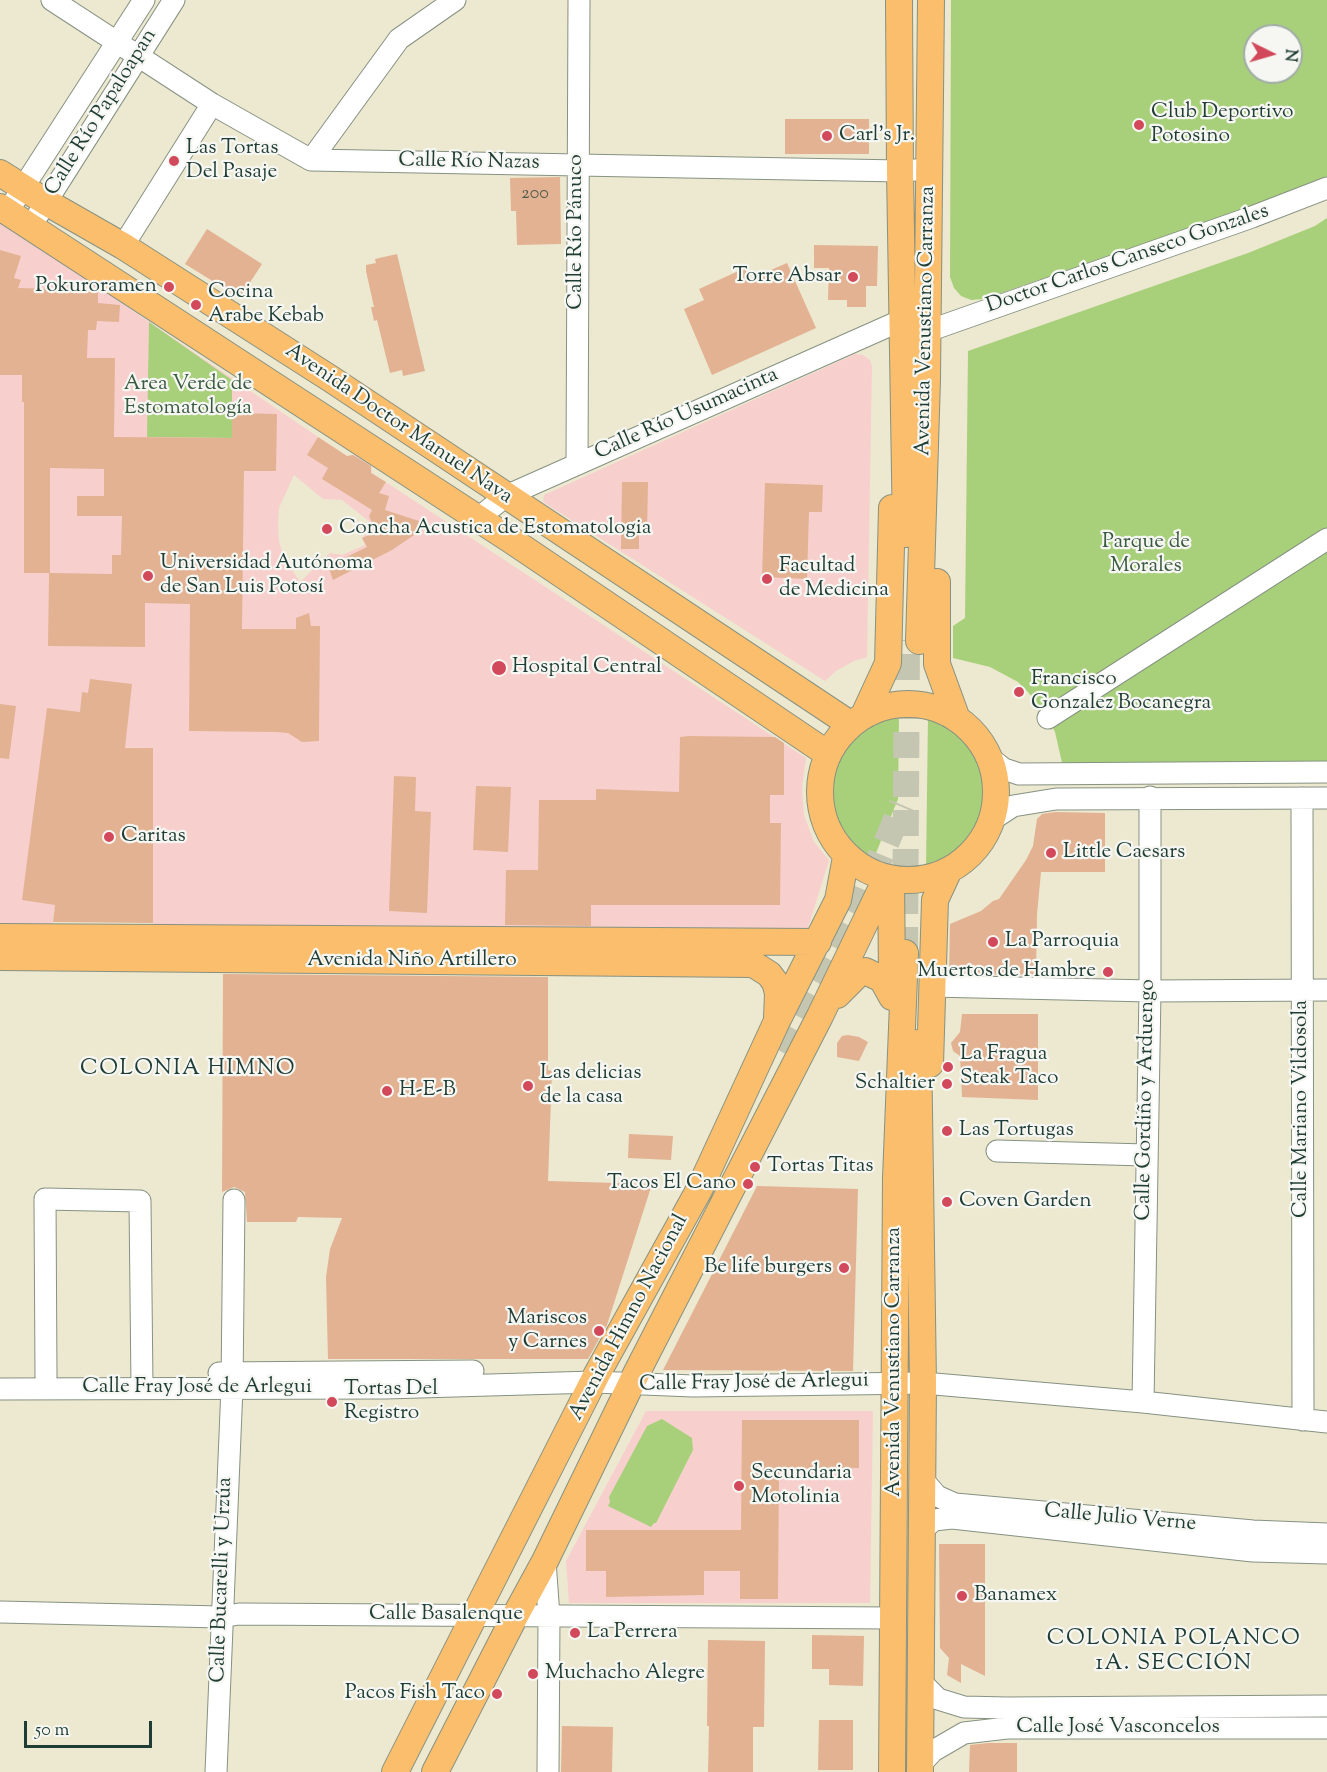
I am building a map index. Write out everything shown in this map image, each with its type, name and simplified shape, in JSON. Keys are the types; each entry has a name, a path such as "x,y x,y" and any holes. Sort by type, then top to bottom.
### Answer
{"main road":[{"name":"Avenida Venustiano Carranza","path":"899,0 902,320 913,640 927,379 931,0"},
{"name":"Avenida Doctor Manuel Nava","path":"0,173 123,246 331,379 506,496 857,720"},
{"name":"Avenida Doctor Manuel Nava","path":"4,209 511,540 828,754"},
{"path":"927,379 937,446 937,664 957,718"},
{"path":"857,720 888,663 893,445 904,392"},
{"path":"911,703 935,708 957,718 977,737 990,759 996,783 996,804 993,819 986,834 970,856 948,872 920,881 889,879 865,871 846,857 830,835 820,809 820,781 828,754 837,738 857,720 886,706 911,703"},
{"name":"Avenida Himno Nacional","path":"395,1772 596,1378 699,1190 776,1023 838,900 846,857"},
{"path":"921,1184 929,1119 935,900 948,872"},
{"path":"889,879 892,997 890,1116 896,1178"},
{"name":"Avenida Himno Nacional","path":"435,1772 545,1561 633,1379 889,879"},
{"name":"Avenida Niño Artillero","path":"0,938 753,964 769,974 776,982 778,993 776,1023"},
{"name":"Avenida Niño Artillero","path":"0,957 818,942"},
{"name":"Avenida Venustiano Carranza","path":"892,1772 896,1178 910,953 921,1184 923,1480 920,1768"},
{"path":"820,1016 858,974 866,971 882,979 892,997"},
{"path":"699,1190 782,1052"}],"street":[{"name":"Calle Río Nazas","path":"52,0 212,104 311,160 900,171 931,169"},
{"name":"Calle Río Papaloapan","path":"4,209 23,187 144,0"},
{"name":"Calle Río Papaloapan","path":"31,226 174,0"},
{"path":"311,160 399,39 455,0"},
{"name":"Calle Río Pánuco","path":"578,464 579,0"},
{"path":"123,246 212,104"},
{"name":"Doctor Carlos Canseco Gonzales","path":"928,331 1327,189"},
{"name":"Calle Río Usumacinta","path":"477,519 506,496 902,320"},
{"path":"1048,718 1327,539"},
{"path":"990,759 1004,769 1018,774 1327,772"},
{"name":"Calle Gordiño y Arduengo","path":"1143,1402 1150,991 1150,797"},
{"path":"993,819 1013,806 1056,798 1327,798"},
{"name":"Calle Mariano Vildosola","path":"1302,798 1303,1420"},
{"path":"931,986 1150,991 1327,990"},
{"path":"997,1151 1146,1155"},
{"path":"46,1377 45,1199 140,1201 142,1380"},
{"name":"Calle Bucarelli y Urzúa","path":"216,1772 231,1380 234,1200"},
{"name":"Calle Fray José de Arlegui","path":"0,1377 142,1380 596,1378 895,1382 1143,1402 1327,1422"},
{"name":"Calle Fray José de Arlegui","path":"0,1389 142,1380"},
{"name":"Calle Julio Verne","path":"923,1480 937,1496 955,1504 1113,1527"},
{"name":"Calle Julio Verne","path":"921,1532 934,1520 952,1518 1113,1527 1233,1539 1327,1534"},
{"name":"Calle Julio Verne","path":"1233,1539 1253,1551 1327,1553"},
{"path":"545,1561 549,1616 548,1772"},
{"name":"Calle Basalenque","path":"0,1612 221,1617 239,1614 892,1618"},
{"name":"Calle José Vasconcelos","path":"921,1682 938,1699 964,1707 1276,1728 1327,1728"},
{"path":"1276,1706 1276,1728"},
{"name":"Calle José Vasconcelos","path":"920,1768 933,1751 964,1733 1276,1706 1327,1706"}],"shaded area":[{"path":"0,220 318,437 347,456 361,457 371,466 372,473 806,758 802,787 804,815 814,842 829,860 808,928 153,929 153,748 77,747 52,927 0,925","holes":["294,475 323,499 342,500 370,522 371,530 362,538 365,545 342,555 330,553 300,582 284,557 279,542 279,508"]},
{"name":"Facultad de Medicina","path":"855,354 863,355 870,360 872,366 867,657 836,671 825,681 543,502 544,495"},
{"name":"Secundaria Motolinia","path":"646,1411 873,1411 870,1603 569,1603 566,1561"}],"green space":[{"name":"Club Deportivo Potosino","path":"951,0 1327,0 1327,178 1302,189 984,299 971,300 961,296 954,288 950,277"},
{"name":"Parque de Morales","path":"1327,218 1327,764 1063,767 1055,732 1044,712 1018,682 990,667 953,658 953,626 965,618 968,351 1248,253 1315,226"},
{"name":"Area Verde de Estomatología","path":"149,322 232,380 232,438 147,437"},
{"path":"888,715 899,716 898,799 872,863 852,851 837,830 830,808 829,783 836,757 845,743 857,730"},
{"path":"928,717 935,717 953,727 982,761 987,782 986,806 978,829 963,850 944,863 926,868"},
{"path":"662,1419 692,1438 693,1450 656,1523 651,1527 608,1506 609,1497 647,1426"}],"building":[{"name":"Carl's Jr.","path":"785,119 869,119 869,154 785,154"},
{"path":"560,177 561,244 517,245 516,211 511,211 510,178"},
{"path":"207,229 262,264 240,298 185,264"},
{"name":"Torre Absar","path":"814,245 878,246 877,286 866,286 866,307 847,307 847,300 828,300 829,268 814,268"},
{"path":"0,250 21,256 14,278 21,280 18,288 98,290 98,303 120,305 119,322 97,321 96,330 88,330 87,358 115,358 114,437 232,438 232,413 277,414 276,471 244,471 242,629 296,629 296,618 309,613 311,626 320,626 319,741 302,742 288,733 276,732 189,731 190,604 145,603 145,647 48,646 49,573 24,573 22,375 0,375","holes":["50,468 104,469 104,496 77,496 77,516 122,516 121,555 112,555 112,574 50,573"]},
{"path":"397,254 425,371 403,376 402,370 390,373 377,320 374,321 371,307 374,307 366,271 366,265 376,263 375,259"},
{"path":"787,263 816,328 712,375 684,309 704,300 699,289 745,268 750,279"},
{"path":"318,437 347,456 353,455 371,466 371,473 386,482 379,493 389,496 385,510 422,522 420,531 392,550 333,580 328,566 367,547 362,538 376,532 369,516 372,510 322,479 328,468 307,455"},
{"path":"622,482 648,482 647,534 639,534 639,549 621,549"},
{"path":"765,483 823,485 822,512 809,512 807,579 762,577"},
{"name":"Caritas","path":"90,679 132,684 125,748 153,748 153,923 53,922 55,905 22,900 47,708 80,712 82,692 88,693"},
{"path":"0,704 16,706 9,759 0,758"},
{"path":"680,737 775,737 784,743 784,795 770,795 770,823 781,823 780,905 591,905 591,926 505,925 506,870 538,870 539,800 596,800 596,789 679,792"},
{"path":"394,776 416,777 415,811 431,812 427,913 389,911"},
{"path":"476,786 511,787 508,852 473,850"},
{"path":"1105,813 1105,872 1041,872 1037,914 1036,975 949,974 950,924 981,911 999,899 1033,846 1037,819 1042,814"},
{"name":"H-E-B","path":"223,974 548,977 548,1070 552,1071 548,1181 652,1184 607,1325 588,1359 328,1359 326,1277 330,1249 342,1218 298,1217 296,1222 247,1222 245,1192 234,1187 222,1192"},
{"path":"962,1014 1038,1014 1038,1100 962,1097 960,1056 953,1051 951,1043 960,1032"},
{"path":"848,1035 868,1042 859,1061 837,1057 837,1043 842,1036"},
{"path":"629,1134 673,1136 671,1160 628,1158"},
{"path":"757,1186 858,1189 853,1371 663,1370"},
{"path":"742,1420 859,1420 859,1468 779,1469 778,1599 740,1599 740,1571 704,1571 704,1595 606,1597 606,1571 586,1571 586,1530 741,1530"},
{"name":"Banamex","path":"939,1544 985,1544 985,1676 961,1664 961,1683 947,1675 949,1658 940,1648"},
{"path":"812,1635 864,1636 863,1686 829,1685 829,1669 812,1669"},
{"path":"708,1640 765,1641 764,1727 753,1727 753,1772 708,1772"},
{"path":"819,1720 853,1720 853,1770 818,1770"},
{"path":"562,1726 613,1727 612,1772 561,1772"},
{"path":"1017,1743 1017,1772 969,1772 970,1745"}],"tunnel":[{"path":"905,953 907,640"},
{"path":"782,1052 863,899 902,805"}],"place":[{"name":"Club Deportivo Potosino","path":"1139,125"},
{"name":"Carl's Jr.","path":"827,136"},
{"name":"Las Tortas Del Pasaje","path":"174,161"},
{"name":"Torre Absar","path":"853,277"},
{"name":"Pokuroramen","path":"169,287"},
{"name":"Cocina Arabe Kebab","path":"196,305"},
{"name":"Concha Acustica de Estomatologia","path":"327,529"},
{"name":"Universidad Autónoma de San Luis Potosí","path":"148,576"},
{"name":"Facultad de Medicina","path":"767,579"},
{"name":"Hospital Central","path":"499,668"},
{"name":"Francisco Gonzalez Bocanegra","path":"1019,692"},
{"name":"Caritas","path":"109,837"},
{"name":"Little Caesars","path":"1051,853"},
{"name":"La Parroquia","path":"993,942"},
{"name":"Muertos de Hambre","path":"1108,972"},
{"name":"La Fragua Steak Taco","path":"948,1067"},
{"name":"Schaltier","path":"947,1084"},
{"name":"Las delicias de la casa","path":"528,1086"},
{"name":"H-E-B","path":"387,1091"},
{"name":"Las Tortugas","path":"947,1131"},
{"name":"Tortas Titas","path":"755,1167"},
{"name":"Tacos El Cano","path":"748,1184"},
{"name":"Coven Garden","path":"947,1202"},
{"name":"Be life burgers","path":"844,1268"},
{"name":"Mariscos y Carnes","path":"599,1331"},
{"name":"Tortas Del Registro","path":"332,1402"},
{"name":"Secundaria Motolinia","path":"739,1486"},
{"name":"Banamex","path":"962,1596"},
{"name":"La Perrera","path":"575,1633"},
{"name":"Muchacho Alegre","path":"533,1674"},
{"name":"Pacos Fish Taco","path":"497,1694"}],"district":[{"name":"COLONIA HIMNO","path":"188,1070"},
{"name":"COLONIA POLANCO 1A. SECCIÓN","path":"1174,1652"}]}
